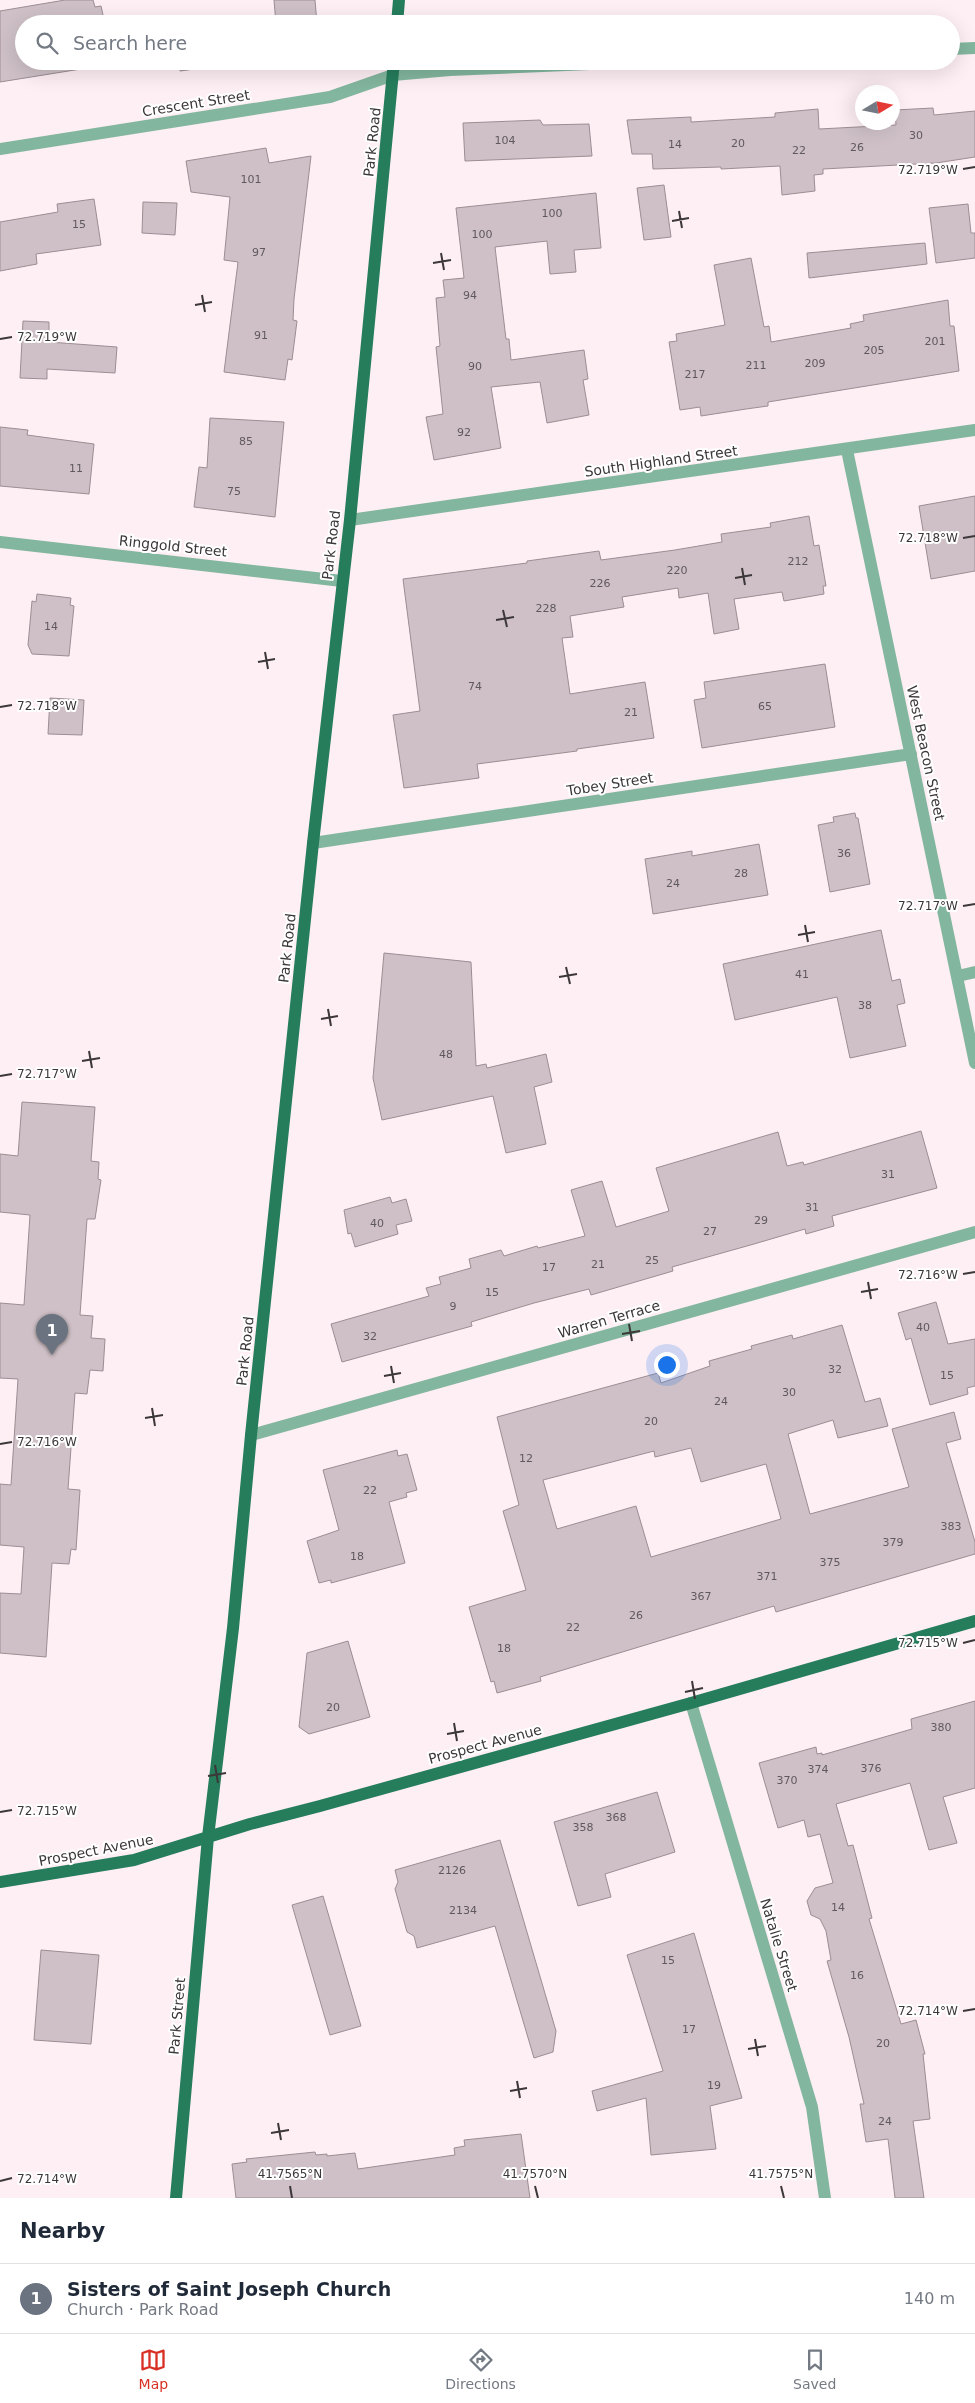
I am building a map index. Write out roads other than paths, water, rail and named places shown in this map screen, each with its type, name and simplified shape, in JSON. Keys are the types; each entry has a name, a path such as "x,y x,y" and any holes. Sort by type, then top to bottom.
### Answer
{"main road":[{"path":"398,15 399,0"},
{"name":"Park Road","path":"208,1838 233,1628 250,1434 313,843 350,520 393,70"},
{"name":"Prospect Avenue","path":"0,1882 134,1860 250,1824 691,1703 975,1621"},
{"name":"Park Street","path":"176,2198 208,1838"}],"street":[{"path":"960,49 975,48"},
{"name":"Crescent Street","path":"0,149 330,97 393,75 450,70"},
{"name":"South Highland Street","path":"350,520 847,450 975,430"},
{"name":"West Beacon Street","path":"847,450 975,1063"},
{"name":"Ringgold Street","path":"0,542 342,581"},
{"name":"Tobey Street","path":"313,843 911,754"},
{"path":"958,976 975,972"},
{"name":"Warren Terrace","path":"250,1434 975,1232"},
{"name":"Natalie Street","path":"691,1703 812,2107 825,2198"}],"place":[{"name":"Sisters of Saint Joseph Church","path":"52,1355"}]}
